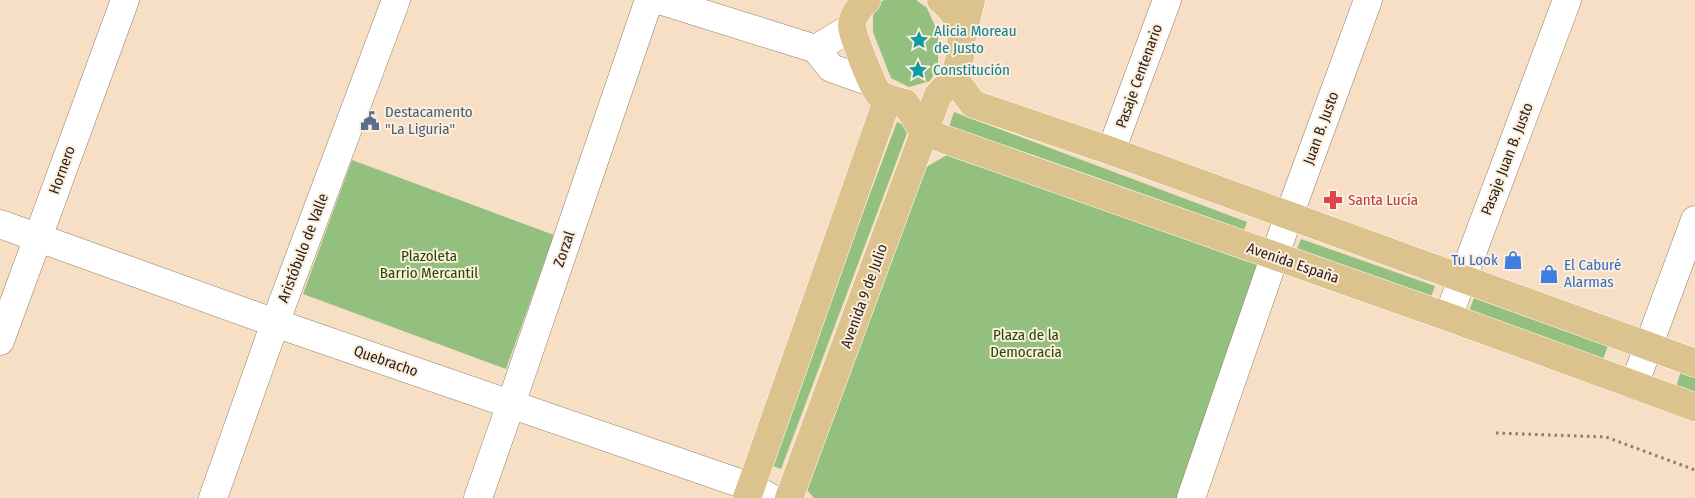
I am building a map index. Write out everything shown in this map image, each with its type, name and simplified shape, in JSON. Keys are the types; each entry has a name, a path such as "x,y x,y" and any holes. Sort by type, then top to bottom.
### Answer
{"main road":[{"path":"941,0 957,19 962,38"},
{"path":"962,38 971,0"},
{"path":"856,10 888,94 924,132"},
{"name":"Avenida 9 de Julio","path":"789,498 924,132 961,58 962,38"},
{"path":"888,94 927,100 946,87 973,104 1111,151 1695,363"},
{"path":"756,494 888,94"},
{"name":"Avenida España","path":"924,132 1448,317 1695,407"}],"street":[{"name":"Hornero","path":"0,341 125,0"},
{"name":"Aristóbulo de Valle","path":"213,498 275,323 396,0"},
{"name":"Zorzal","path":"478,498 648,0"},
{"path":"660,0 816,49 831,68 888,94"},
{"name":"Pasaje Centenario","path":"1111,151 1167,0"},
{"name":"Juan B. Justo","path":"1191,498 1289,216 1368,0"},
{"name":"Pasaje Juan B. Justo","path":"1448,317 1567,0"},
{"path":"816,49 856,10"},
{"path":"1634,385 1695,220"},
{"name":"Quebracho","path":"0,224 275,323 511,404 756,494"}],"path":[{"path":"1496,433 1606,437 1695,470"}],"green space":[{"path":"885,0 916,0 927,8 938,33 938,67 930,81 909,87 891,78 873,32 873,16 879,2"},
{"path":"954,112 1247,222 1242,236 949,127"},
{"path":"897,122 909,128 781,469 768,464"},
{"name":"Plaza de la Democracia","path":"954,151 1261,265 1182,498 814,498 807,490 923,169"},
{"name":"Plazoleta Barrio Mercantil","path":"352,160 554,235 506,369 303,294"},
{"path":"1301,239 1435,286 1429,302 1295,254"},
{"path":"1474,298 1608,346 1602,362 1468,314"},
{"path":"1681,371 1695,376 1695,394 1676,387"}],"place":[{"name":"Alicia Moreau de Justo","path":"919,40"},
{"name":"Constitución","path":"918,70"},
{"name":"Destacamento \"La Liguria\"","path":"370,121"},
{"name":"Santa Lucía","path":"1333,200"},
{"name":"Tu Look","path":"1513,260"},
{"name":"El Caburé Alarmas","path":"1549,274"}]}
